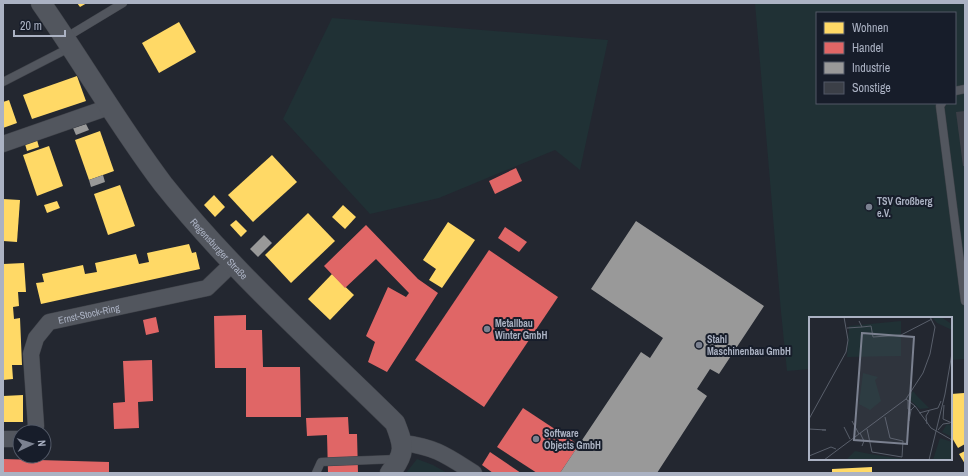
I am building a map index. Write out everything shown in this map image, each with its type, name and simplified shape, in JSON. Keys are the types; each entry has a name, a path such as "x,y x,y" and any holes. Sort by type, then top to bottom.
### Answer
{"street":[{"name":"Regensburger Straße","path":"41,3 69,42 109,107 163,184 232,264 395,423 398,458"},
{"path":"3,144 109,107"},
{"name":"Ernst-Stock-Ring","path":"36,424 32,354 36,338 49,322 207,288 232,264"},
{"path":"398,458 424,445 436,449 474,473"}],"lane":[{"path":"3,82 69,42 123,3"},
{"path":"941,104 940,106 965,301"},
{"path":"316,473 321,462 398,458"}],"shaded area":[{"name":"TSV Großberg e.V.","path":"755,3 965,3 965,359 952,360 952,317 809,317 809,369 787,371"},
{"path":"332,18 608,40 580,170 555,150 439,198 370,214 283,119"},
{"path":"417,459 433,465 447,473 406,473"}],"building: Wohnen":[{"path":"77,3 87,3 80,7"},
{"path":"179,22 196,52 159,73 142,43"},
{"path":"77,76 86,101 32,119 23,95"},
{"path":"9,100 17,123 3,128 3,102"},
{"path":"100,131 114,171 89,180 75,140"},
{"path":"37,140 39,147 27,151 25,144"},
{"path":"49,146 63,186 37,196 23,155"},
{"path":"272,155 297,182 253,222 228,195"},
{"path":"120,185 135,226 108,235 94,194"},
{"path":"214,195 225,207 215,217 204,205"},
{"path":"3,199 20,200 17,242 3,241"},
{"path":"57,201 60,208 47,213 44,205"},
{"path":"343,205 356,217 345,229 332,217"},
{"path":"308,213 335,241 291,283 265,255"},
{"path":"236,220 247,231 241,237 230,225"},
{"path":"448,222 475,240 442,288 429,280 436,269 423,260"},
{"path":"189,244 192,253 196,252 200,269 41,304 36,283 44,282 42,274 83,265 85,274 97,272 95,263 136,254 139,264 149,262 147,253"},
{"path":"24,263 26,292 18,292 19,306 13,307 14,319 20,318 22,365 12,365 13,379 3,380 3,264"},
{"path":"332,274 354,295 330,320 308,299"},
{"path":"964,393 965,444 958,448 952,438 952,394"},
{"path":"23,395 23,422 3,422 3,396"},
{"path":"965,451 965,464 959,454"},
{"path":"872,467 872,473 832,473 832,469"}],"building: Handel":[{"path":"516,168 522,181 495,194 489,181"},
{"path":"366,225 418,279 438,293 387,372 368,362 375,342 366,336 388,287 406,297 409,293 376,259 345,288 324,266"},
{"path":"505,227 527,242 519,252 498,238"},
{"name":"Metallbau Winter GmbH","path":"489,250 558,297 484,407 415,360"},
{"path":"246,315 246,330 262,330 263,367 300,367 301,417 246,417 246,368 215,368 214,316"},
{"path":"156,317 159,332 146,335 143,320"},
{"path":"152,360 153,401 138,402 139,428 114,429 113,403 125,402 123,361"},
{"name":"Software Objects GmbH","path":"523,408 579,445 560,473 537,473 497,447"},
{"path":"348,417 349,434 357,434 358,473 328,473 327,435 307,436 306,418"},
{"path":"490,452 521,473 493,473 482,465"},
{"path":"3,459 12,459 12,464 52,464 52,460 109,462 109,473 3,473"}],"building: Industrie":[{"path":"86,124 89,130 76,135 73,128"},
{"path":"103,175 105,182 91,187 89,180"},
{"name":"Stahl Maschinenbau GmbH","path":"636,221 764,306 719,374 710,369 697,389 707,396 657,473 560,473 641,352 650,358 663,338 591,289"},
{"path":"264,235 272,243 258,257 250,249"}],"building: Sonstige":[{"path":"965,111 965,166 963,166 956,112"}],"place":[{"name":"TSV Großberg e.V.","path":"869,207"},
{"name":"Metallbau Winter GmbH","path":"487,329"},
{"name":"Stahl Maschinenbau GmbH","path":"699,345"},
{"name":"Software Objects GmbH","path":"536,439"}]}
